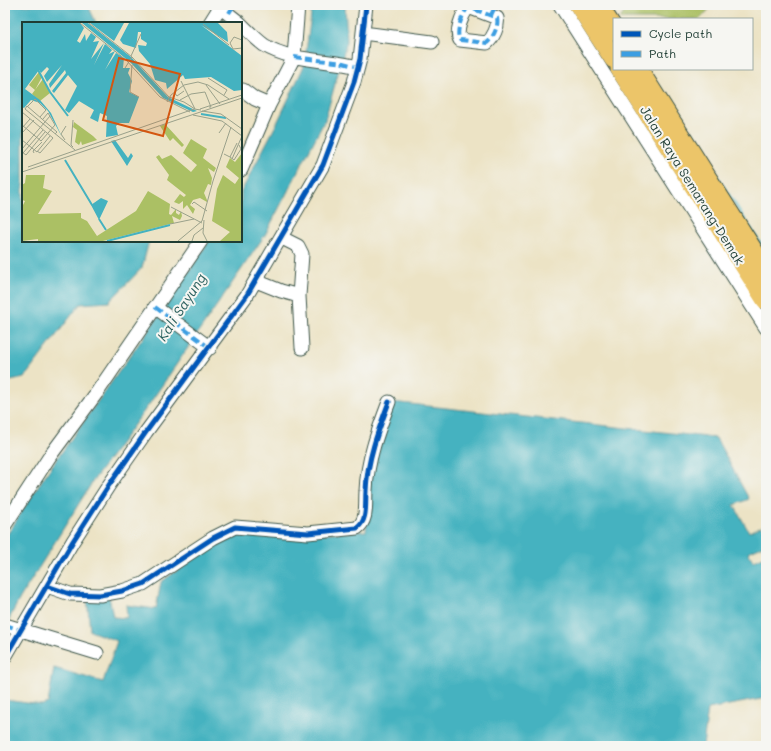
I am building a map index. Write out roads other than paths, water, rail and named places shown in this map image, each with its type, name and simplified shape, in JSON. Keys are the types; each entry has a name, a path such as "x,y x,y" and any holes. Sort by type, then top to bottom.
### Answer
{"highway":[{"path":"580,5 613,57"},
{"path":"598,5 613,28"},
{"name":"Jalan Raya Semarang-Demak","path":"621,70 766,271"},
{"name":"Jalan Raya Semarang-Demak","path":"639,70 766,300"}],"street":[{"path":"242,168 269,105 298,57 298,5"},
{"path":"5,657 13,628 46,586 77,535 146,432 256,280 282,238 323,165 354,82 358,67 366,5"},
{"path":"560,5 766,328"},
{"path":"466,6 494,10 498,22 489,41 482,43 460,40 458,31 466,6"},
{"path":"211,22 225,8 240,22"},
{"path":"242,24 265,45 298,57 343,63 358,67"},
{"path":"363,33 432,42"},
{"path":"243,90 255,99 269,105"},
{"path":"282,238 301,250 302,270 299,296 302,348"},
{"path":"5,524 50,456 98,392 157,308 200,242"},
{"path":"256,280 281,291 299,296"},
{"path":"157,308 208,347"},
{"path":"46,586 70,594 100,595 122,591 144,584 213,538 235,527 308,533 357,528 365,520 366,488 371,455 389,402"},
{"path":"13,628 97,653"}],"water":[{"path":"5,5 88,5 96,22 22,22 22,242 149,242 142,268 109,302 80,304 24,378 11,381 5,377"},
{"name":"Kali Sayung","path":"310,5 345,5 347,41 325,120 265,235 150,403 93,481 20,598 5,627 5,538 44,477 172,297 208,242 242,242 242,190 277,123 304,66 311,15"},
{"path":"392,402 716,438 749,499 734,505 749,532 762,526 766,536 762,546 748,552 753,561 766,556 766,698 708,709 703,746 5,746 5,700 42,705 48,703 54,668 103,682 117,641 90,631 87,597 109,596 113,617 127,618 126,605 156,609 161,582 232,531 311,534 366,531 368,487"}],"waterway":[{"path":"714,172 766,252"}]}
